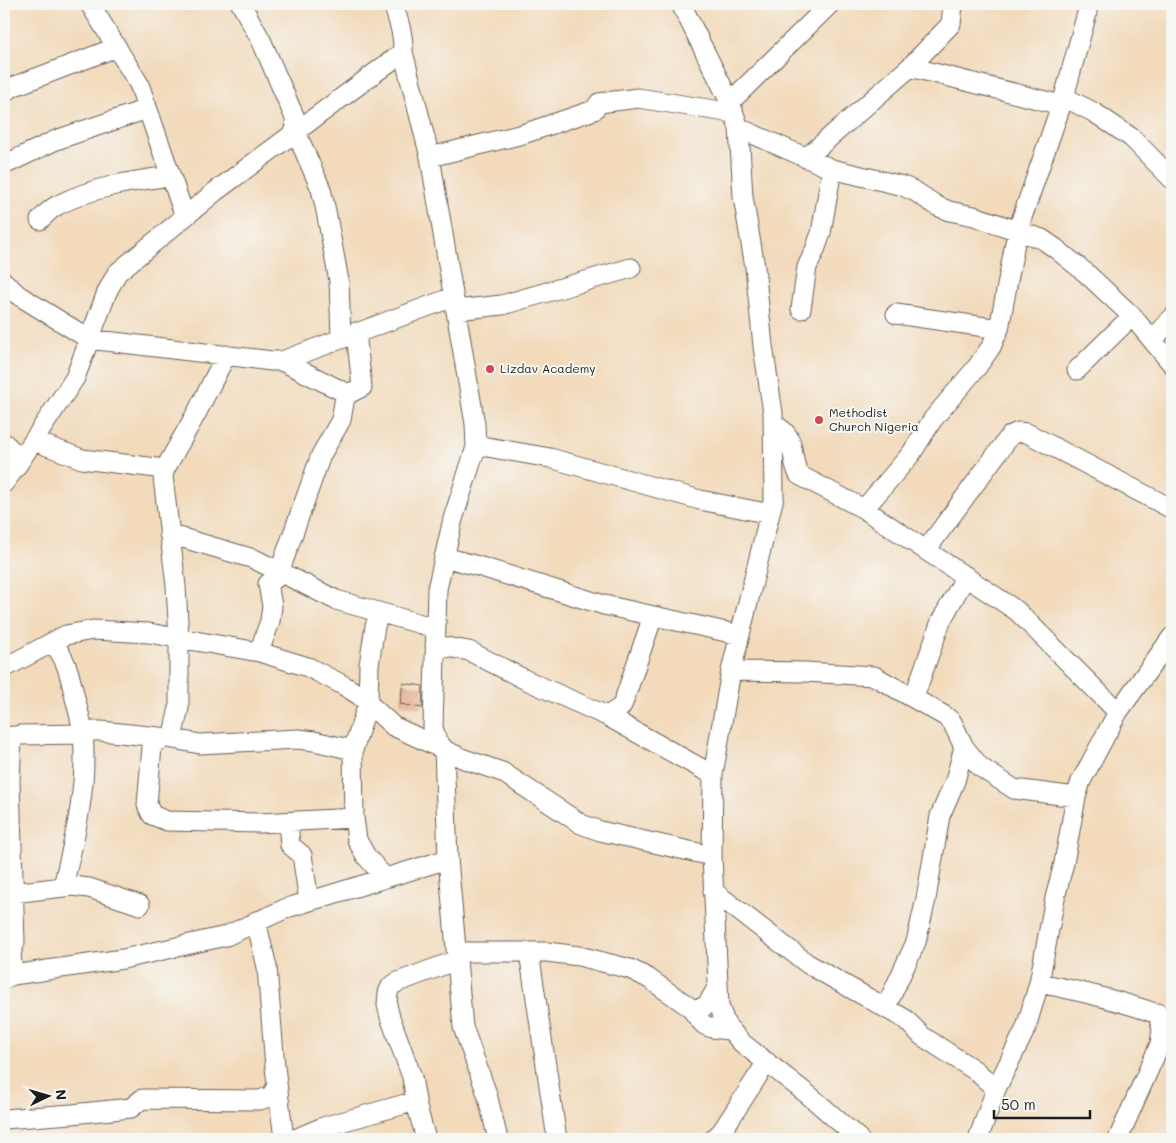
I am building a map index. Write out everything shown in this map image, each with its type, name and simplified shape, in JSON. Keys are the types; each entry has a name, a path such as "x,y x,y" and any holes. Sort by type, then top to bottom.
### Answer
{"street":[{"path":"90,4 139,84 185,217"},
{"path":"241,4 262,40 296,118 296,132 320,189 326,211 349,335 363,383 362,387 345,397 341,420 321,455 279,573 268,584 272,606 270,621 259,652"},
{"path":"393,4 401,27 404,40 403,52 430,157 475,424 476,445 453,519 437,589 433,727 437,741 444,749 448,859 463,1027 487,1094 498,1139"},
{"path":"681,4 734,114 743,197 755,267 763,346 773,413 772,506 732,671 713,774 712,856 719,1006 726,1025 742,1043 811,1097 859,1139"},
{"path":"734,114 830,4"},
{"path":"806,158 910,67 951,24 953,4"},
{"path":"864,509 911,454 933,418 977,367 991,347 999,329 1017,232 1063,101 1088,13"},
{"path":"4,92 116,47"},
{"path":"4,482 34,441 75,378 107,292 117,273 216,191 403,52"},
{"path":"910,67 1063,101 1095,113 1132,138 1172,179"},
{"path":"430,157 523,134 594,110 599,103 638,98 734,114 806,158 832,169 903,186 949,211 974,216 1042,239 1055,248 1132,316 1172,364"},
{"path":"4,165 56,140 147,109"},
{"path":"801,309 807,267 821,233 832,169"},
{"path":"40,220 56,205 106,187 171,176"},
{"path":"282,361 349,335 455,304 502,304 631,268"},
{"path":"4,282 18,295 89,339 282,361 348,394"},
{"path":"896,314 999,329"},
{"path":"1076,370 1132,316"},
{"path":"1153,340 1172,318"},
{"path":"226,356 165,469 163,477 176,586 179,638 179,708 173,734 168,738 155,742 152,746 147,804 152,815 167,822 261,824 354,818"},
{"path":"773,424 784,429 791,440 794,465 799,475 864,509 1017,611 1118,712"},
{"path":"926,550 1010,436 1018,432 1027,433 1172,509"},
{"path":"34,441 82,458 165,469"},
{"path":"4,443 21,459"},
{"path":"476,445 550,458 700,500 772,506"},
{"path":"772,506 799,475"},
{"path":"169,534 254,559 336,600 380,613 470,651 526,680 608,716 713,774"},
{"path":"444,557 604,604 740,635"},
{"path":"914,696 941,621 966,576"},
{"path":"380,613 375,626 369,665 368,703 353,750 354,818 357,840 366,856 385,878"},
{"path":"608,716 623,703 653,616"},
{"path":"4,668 66,635 94,630 149,633 259,652 308,668 343,685 358,694 393,726 464,759 502,772 581,824 600,831 712,856"},
{"path":"978,1139 996,1089 1026,1028 1039,983 1076,797 1118,712 1172,637"},
{"path":"53,642 65,658 69,670 83,734 84,762 80,815 63,886"},
{"path":"732,671 805,672 874,676 914,696 945,716 952,722 964,747 980,767 1014,789 1076,797"},
{"path":"353,750 298,739 200,744 168,738 93,730 83,734 8,737 15,942 8,950 8,977 123,959 226,936 287,908 448,859"},
{"path":"886,1007 916,942 926,899 940,816 955,782 964,747"},
{"path":"288,822 290,845 300,851 302,855 309,901"},
{"path":"13,893 72,886 89,888 140,904"},
{"path":"713,891 808,964 886,1007 905,1020 922,1036 976,1071 996,1089"},
{"path":"256,921 267,967 277,1086 284,1139"},
{"path":"529,952 557,1139"},
{"path":"426,1139 412,1077 387,1005 391,986 398,982 456,956 547,952 579,956 630,969 648,978 691,1008 699,1010 706,1004 718,986"},
{"path":"1039,983 1085,992 1144,1008 1165,1016 1160,1044 1118,1139"},
{"path":"691,1008 701,1024 713,1028 731,1030"},
{"path":"714,1139 722,1131 767,1062"},
{"path":"4,1119 131,1108 142,1099 260,1100 271,1096 277,1086"},
{"path":"260,1100 282,1118"},
{"path":"295,1139 323,1127 416,1101"}],"building":[{"path":"403,683 423,686 422,708 400,704"}],"place":[{"name":"Lizdav Academy","path":"490,369"},
{"name":"Methodist Church Nigeria","path":"819,420"}]}
